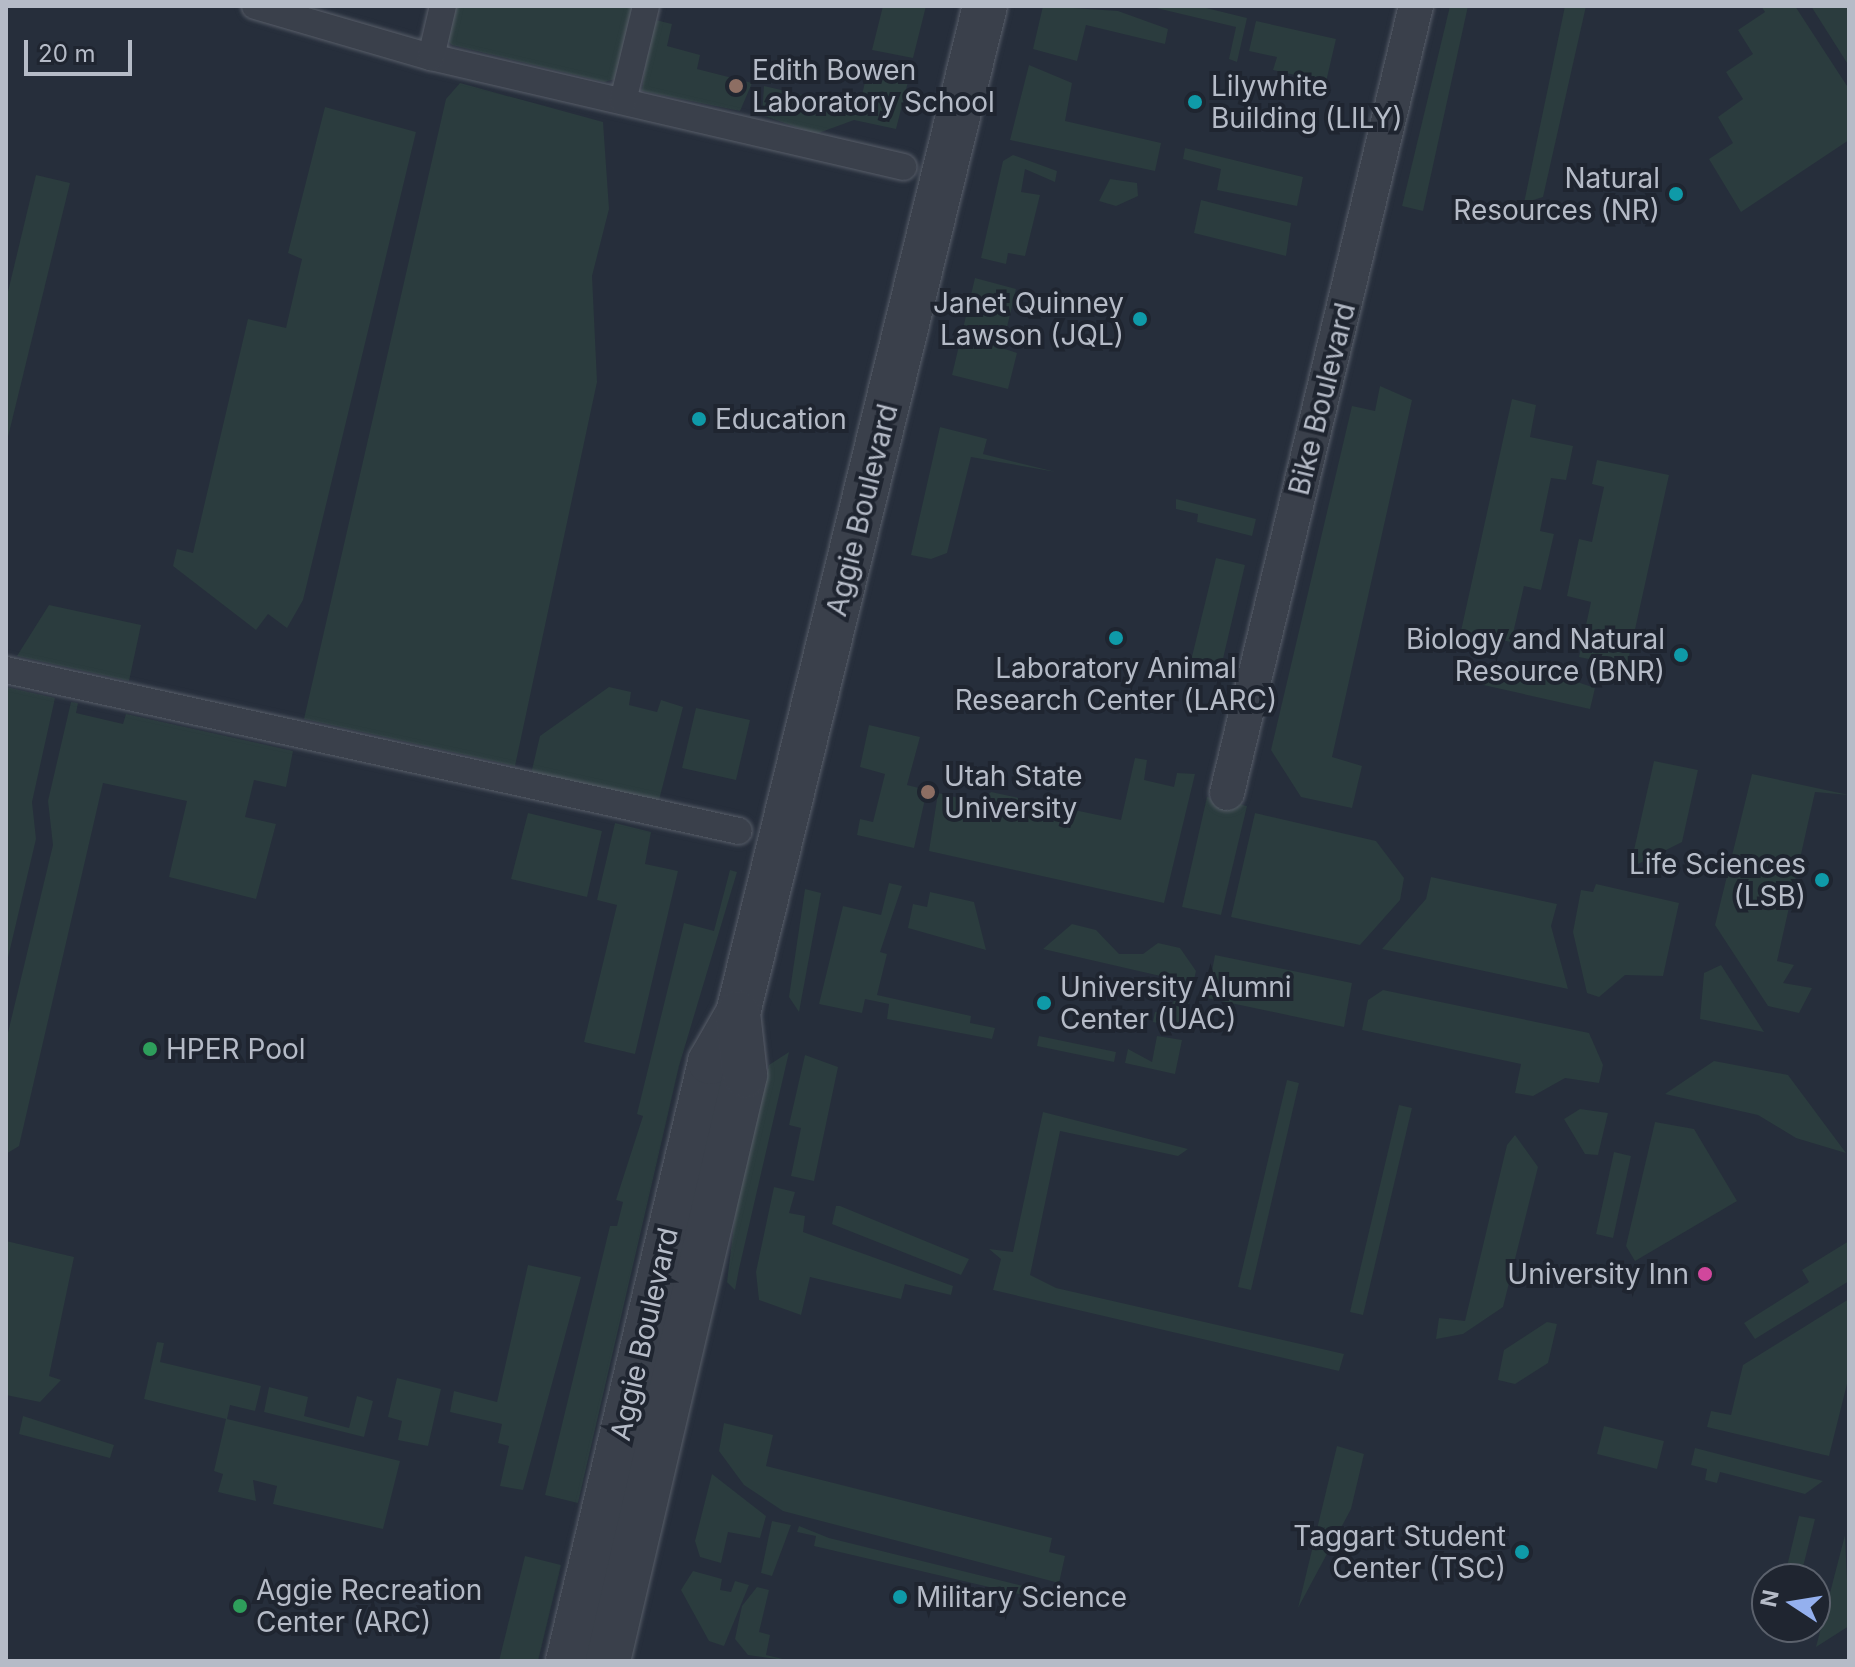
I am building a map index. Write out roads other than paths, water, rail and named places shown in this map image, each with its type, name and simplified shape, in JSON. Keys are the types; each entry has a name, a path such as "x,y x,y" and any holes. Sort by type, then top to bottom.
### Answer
{"street":[{"path":"255,6 431,57 903,167"},
{"path":"431,57 443,6"},
{"path":"623,101 646,6"},
{"name":"Aggie Boulevard","path":"568,1661 710,1062 738,1013 985,6"},
{"name":"Bike Boulevard","path":"1227,793 1416,6"},
{"path":"6,670 739,831"},
{"name":"Aggie Boulevard","path":"608,1661 745,1075 738,1013"}],"place":[{"name":"Edith Bowen Laboratory School","path":"736,86"},
{"name":"Lilywhite Building (LILY)","path":"1195,102"},
{"name":"Natural Resources (NR)","path":"1676,194"},
{"name":"Janet Quinney Lawson (JQL)","path":"1140,319"},
{"name":"Education","path":"699,419"},
{"name":"Laboratory Animal Research Center (LARC)","path":"1116,638"},
{"name":"Biology and Natural Resource (BNR)","path":"1681,655"},
{"name":"Utah State University","path":"928,792"},
{"name":"Life Sciences (LSB)","path":"1822,880"},
{"name":"University Alumni Center (UAC)","path":"1044,1003"},
{"name":"HPER Pool","path":"150,1049"},
{"name":"University Inn","path":"1705,1274"},
{"name":"Taggart Student Center (TSC)","path":"1522,1552"},
{"name":"Military Science","path":"900,1597"},
{"name":"Aggie Recreation Center (ARC)","path":"240,1606"}]}
